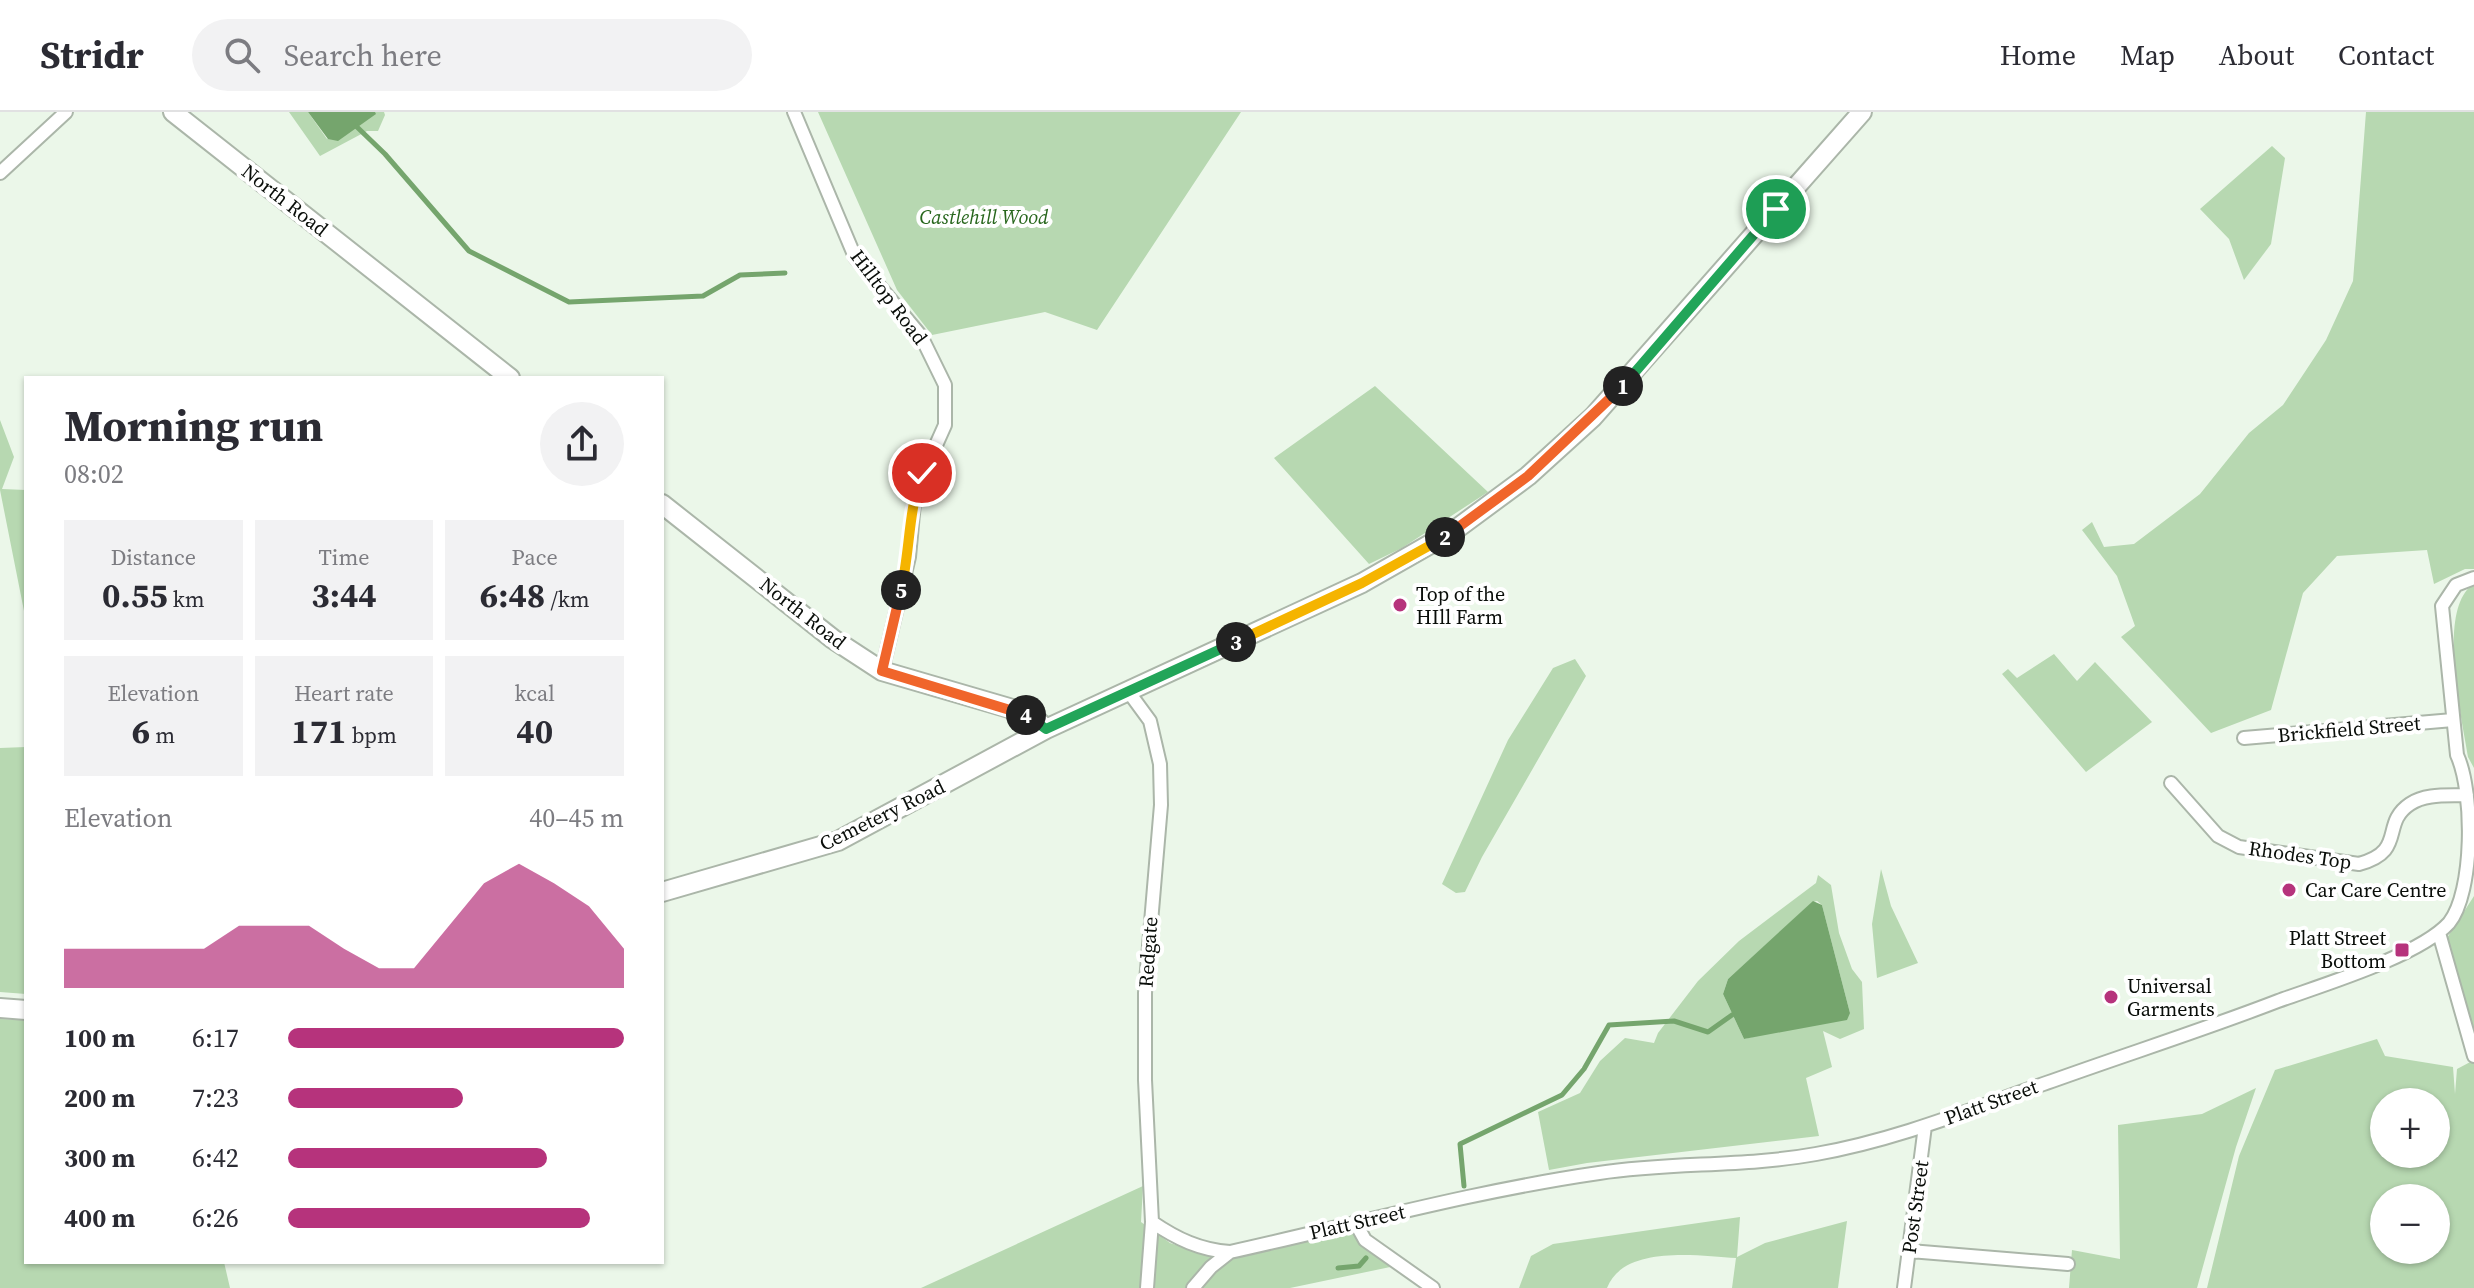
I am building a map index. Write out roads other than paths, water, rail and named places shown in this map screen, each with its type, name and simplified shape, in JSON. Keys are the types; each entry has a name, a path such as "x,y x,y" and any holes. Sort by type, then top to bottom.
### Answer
{"street":[{"path":"0,173 66,112"},
{"name":"North Road","path":"173,112 507,376"},
{"name":"Hilltop Road","path":"794,112 855,257 921,336 945,385 945,425 915,492 909,557 882,671"},
{"name":"Cemetery Road","path":"664,891 838,841 1046,729 1362,583 1415,555 1492,504 1593,417 1639,369 1862,112"},
{"name":"North Road","path":"664,506 833,639 882,671 1009,708 1035,718 1046,729"},
{"name":"Platt Street","path":"1152,1222 1172,1236 1206,1250 1230,1252 1355,1222 1598,1173 1815,1154 1925,1126 2249,1012 2393,956 2439,933 2452,919 2465,893 2470,841 2467,795 2464,769 2457,755 2442,606 2456,585 2474,578"},
{"name":"Redgate","path":"1128,691 1150,721 1160,764 1161,805 1145,993 1145,1080 1152,1222 1147,1288"},
{"name":"Brickfield Street","path":"2244,738 2453,720"},
{"name":"Rhodes Top","path":"2171,783 2218,836 2239,847 2359,864 2376,859 2389,848 2396,819 2409,804 2429,797 2467,795"},
{"path":"2439,933 2474,1056"},
{"path":"0,1008 24,1010"},
{"name":"Post Street","path":"1904,1288 1925,1126"},
{"path":"1355,1222 1365,1240 1433,1288"},
{"path":"1910,1251 2068,1264"},
{"path":"1193,1288 1211,1267 1230,1252"}],"waterway":[{"path":"357,127 385,154 469,251 569,302 703,296 740,275 785,273"},
{"path":"1464,1186 1460,1144 1562,1095 1584,1069 1609,1025 1674,1021 1708,1032 1732,1015"},
{"path":"1338,1268 1359,1266 1366,1258"}],"place":[{"name":"Top of the HIll Farm","path":"1400,605"},
{"name":"Car Care Centre","path":"2289,890"},
{"name":"Platt Street Bottom","path":"2402,950"},
{"name":"Universal Garments","path":"2111,997"}],"park label":[{"name":"Castlehill Wood","path":"984,217"}]}
